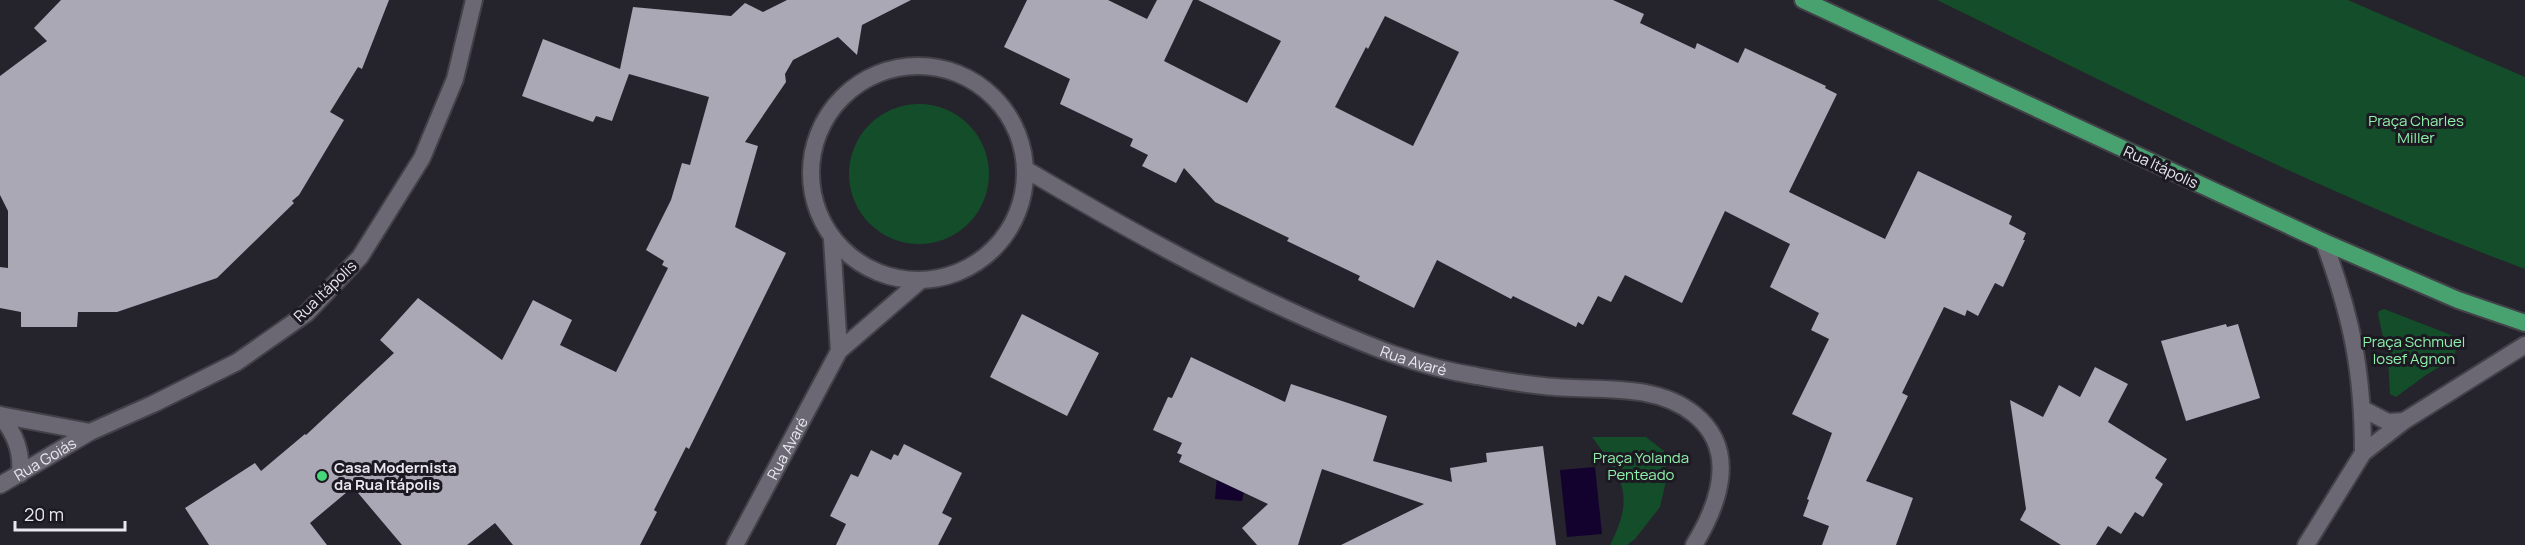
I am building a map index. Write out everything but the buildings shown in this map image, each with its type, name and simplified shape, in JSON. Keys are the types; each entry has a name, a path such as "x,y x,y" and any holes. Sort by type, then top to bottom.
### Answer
{"main road":[{"name":"Rua Itápolis","path":"1803,0 2324,242 2458,300 2525,323"}],"street":[{"name":"Rua Itápolis","path":"90,432 153,404 237,362 307,313 360,257 422,158 455,79 474,0"},
{"path":"928,65 963,74 988,90 1008,113 1021,139 1025,169 1021,202 1006,233 991,250 983,258 953,274 920,281 886,276 856,262 832,239 815,207 810,172 816,136 833,105 860,81 893,68 928,65"},
{"name":"Rua Avaré","path":"1025,169 1112,221 1197,267 1361,342 1442,371 1545,386 1646,392 1679,405 1694,414 1710,431 1721,462 1720,487 1710,519 1694,545"},
{"path":"832,239 839,351"},
{"path":"2324,242 2347,309 2355,344 2363,409 2363,453"},
{"name":"Rua Avaré","path":"735,545 839,351 920,281"},
{"path":"2306,545 2363,453 2404,421 2525,345"},
{"path":"2363,409 2388,422 2404,421"},
{"path":"0,415 90,432"},
{"path":"0,415 14,432 19,447 20,474"},
{"name":"Rua Goiás","path":"0,485 90,432"}],"green space":[{"name":"Praça Charles Miller","path":"1937,0 2348,0 2525,77 2525,269 2375,209 2301,176"},
{"path":"919,104 946,109 969,124 984,147 989,174 984,201 969,224 946,239 919,244 892,239 869,224 854,201 849,174 854,147 869,124 892,109"},
{"name":"Praça Schmuel Iosef Agnon","path":"2384,309 2451,335 2457,345 2454,358 2396,397 2390,394 2388,360 2378,314"},
{"name":"Praça Yolanda Penteado","path":"1592,437 1646,437 1664,451 1667,477 1660,507 1635,539 1627,545 1610,545 1622,512 1624,499 1622,487 1611,464"}],"shaded area":[{"path":"1250,463 1242,501 1215,499 1217,476"},
{"path":"1595,467 1602,534 1567,537 1560,470"}],"place":[{"name":"Casa Modernista da Rua Itápolis","path":"322,476"}]}
